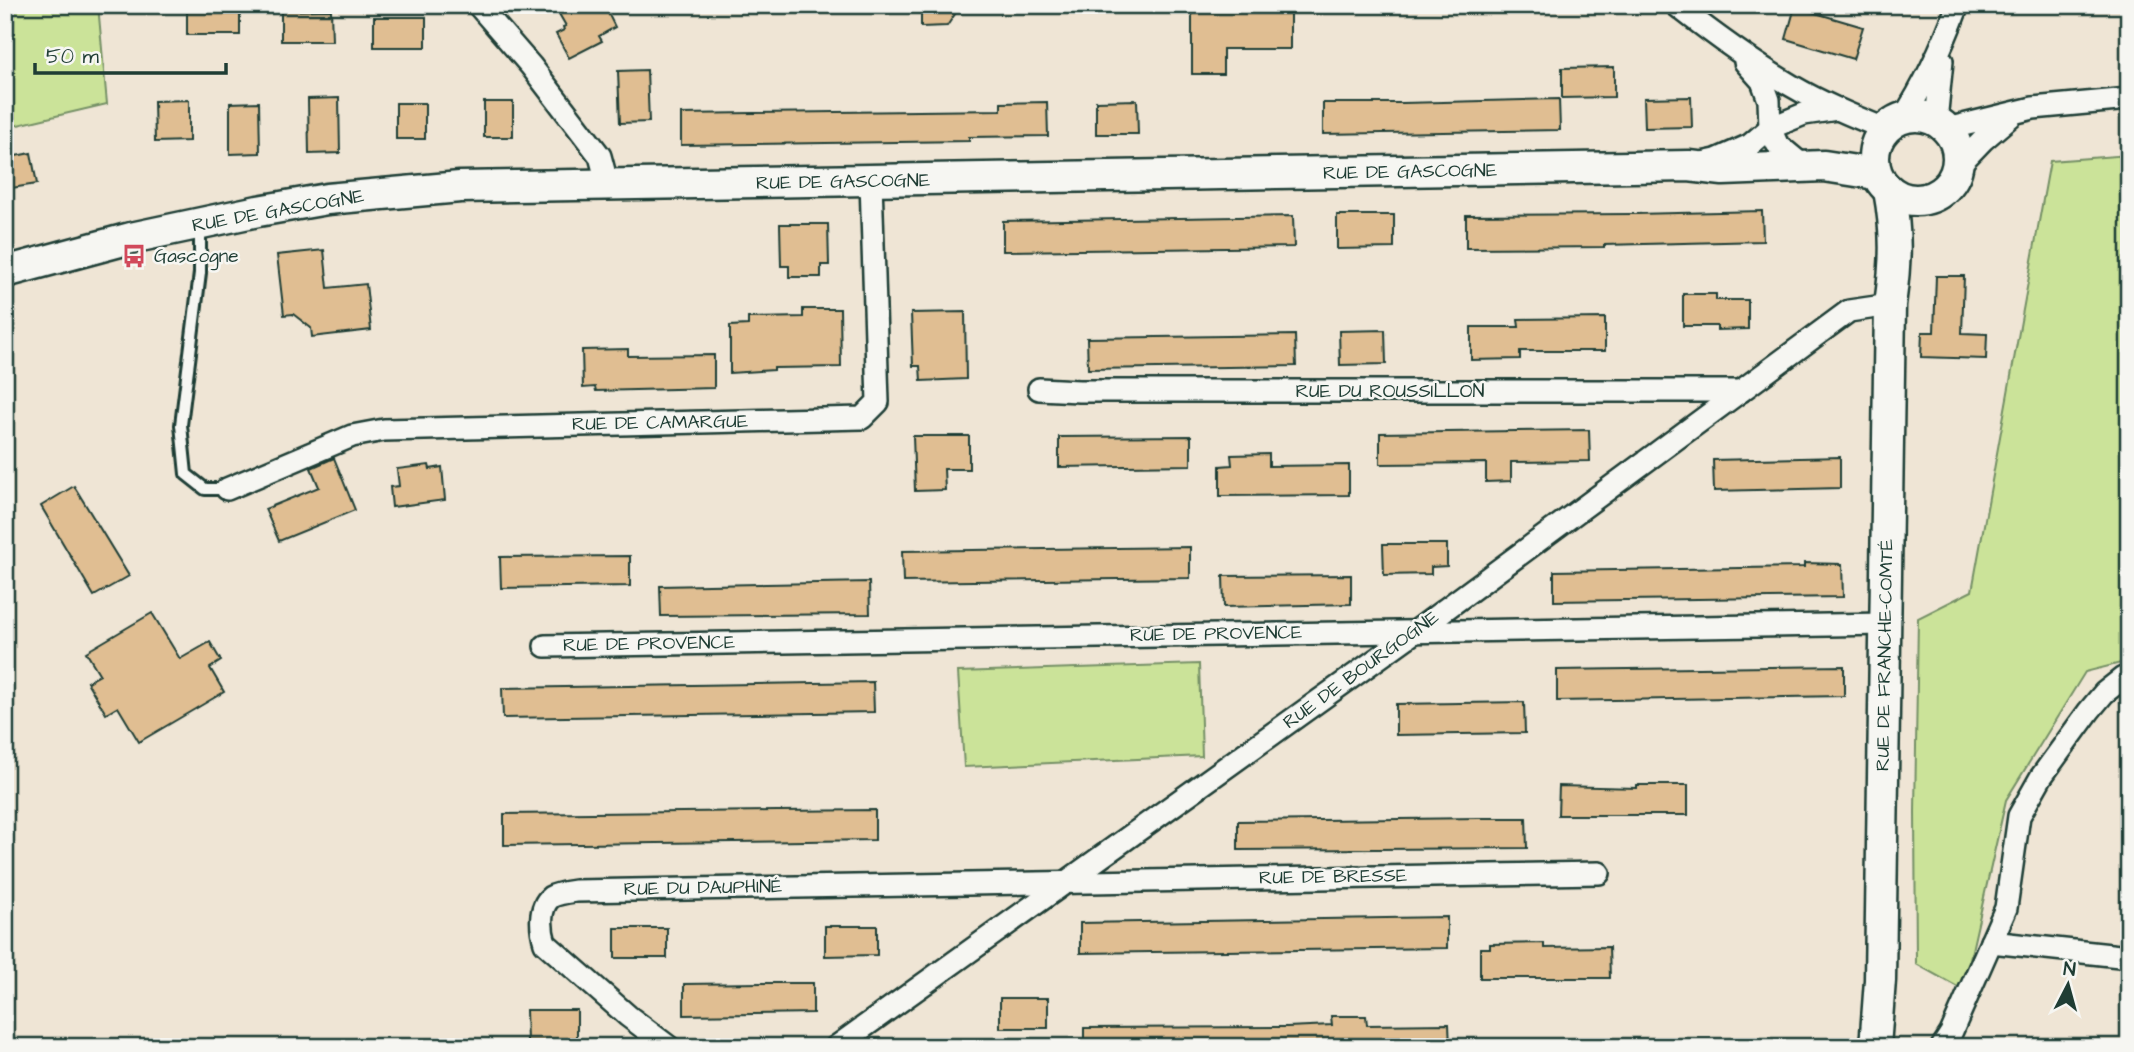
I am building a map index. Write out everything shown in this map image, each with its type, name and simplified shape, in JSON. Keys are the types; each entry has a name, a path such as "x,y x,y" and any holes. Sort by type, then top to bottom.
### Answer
{"street":[{"path":"478,5 531,66 600,156 608,186"},
{"path":"1676,5 1732,48 1791,86 1837,109 1894,124 1909,116 1923,116 1941,125 1954,140 1958,166 1945,189 1924,200 1908,200 1895,195 1883,182 1873,162 1874,150 1878,139 1894,124 1918,96 1958,5"},
{"path":"1941,125 1944,42"},
{"path":"1732,48 1762,81 1769,100 1770,128 1777,144 1806,168"},
{"path":"1941,125 2033,108 2129,99"},
{"name":"RUE DE GASCOGNE","path":"1689,166 1716,160 1750,145 1770,128 1804,114 1837,109"},
{"path":"1958,166 2015,112"},
{"name":"RUE DE GASCOGNE","path":"5,272 131,238 327,199 460,187 1689,166 1723,170 1824,166 1883,182"},
{"name":"RUE DE CAMARGUE","path":"227,489 352,436 384,430 862,418 877,402 871,181"},
{"name":"RUE DE FRANCHE-COMTÉ","path":"1875,1047 1880,980 1890,305 1896,264 1895,225 1883,182"},
{"name":"RUE DE FRANCHE-COMTÉ","path":"1896,264 1909,225 1924,200"},
{"name":"RUE DE BOURGOGNE","path":"836,1047 1416,631 1849,311 1890,305"},
{"name":"RUE DU ROUSSILLON","path":"1040,389 1741,391"},
{"name":"RUE DE PROVENCE","path":"545,646 1886,624"},
{"path":"1942,1047 1951,1034 2006,908 2019,816 2041,777 2089,711 2104,693 2123,678 2129,677"},
{"name":"RUE DE BRESSE","path":"1066,882 1599,873"},
{"name":"RUE DU DAUPHINÉ","path":"669,1047 628,1016 545,943 541,928 543,909 551,897 575,891 1066,882"},
{"path":"1991,942 2129,957"}],"lane":[{"path":"200,224 200,273 181,425 186,474 205,489 227,489"}],"green space":[{"path":"5,5 98,5 107,104 5,128"},
{"path":"2129,155 2129,661 2085,672 2006,800 1963,990 1916,964 1918,618 1972,591 2050,161"},
{"path":"1199,664 1202,756 964,767 958,672"}],"building":[{"path":"187,5 240,5 240,35 187,35"},
{"path":"570,5 604,5 615,27 599,36 602,41 569,58 556,34 566,26 558,12"},
{"path":"921,5 961,5 947,26 921,27"},
{"path":"1262,5 1290,5 1290,49 1223,49 1223,74 1192,74 1192,12 1262,11"},
{"path":"1795,7 1863,27 1853,59 1786,39"},
{"path":"331,10 332,41 281,41 281,11"},
{"path":"374,17 426,17 426,47 374,47"},
{"path":"1614,67 1614,97 1562,98 1562,68"},
{"path":"647,70 649,122 620,123 618,71"},
{"path":"1691,97 1692,127 1645,128 1644,98"},
{"path":"339,98 340,153 309,154 308,99"},
{"path":"1559,99 1560,130 1323,134 1323,103"},
{"path":"189,100 189,141 155,142 154,101"},
{"path":"1137,100 1138,134 1096,134 1096,101"},
{"path":"259,102 260,153 230,154 230,103"},
{"path":"484,102 513,102 513,137 484,137"},
{"path":"1047,102 1048,136 969,137 969,141 681,145 681,114 1001,110 1001,103"},
{"path":"396,103 425,103 425,139 396,139"},
{"path":"31,153 37,184 5,189 5,158"},
{"path":"1762,211 1763,241 1604,247 1466,248 1466,215"},
{"path":"1337,215 1394,215 1394,248 1337,249"},
{"path":"1293,216 1294,247 1003,251 1003,221"},
{"path":"780,224 828,224 829,265 821,265 821,277 789,277 789,266 781,266"},
{"path":"324,250 328,288 366,284 371,330 312,337 311,328 293,314 284,315 277,255"},
{"path":"1936,276 1964,276 1962,333 1987,334 1986,359 1921,357 1922,332 1934,332"},
{"path":"1683,294 1716,294 1716,300 1748,300 1748,329 1717,330 1717,326 1683,326"},
{"path":"803,309 840,309 841,367 774,368 730,373 730,326 748,325 748,318 803,317"},
{"path":"965,312 966,379 921,381 920,366 913,366 911,313"},
{"path":"1605,318 1605,351 1520,351 1520,359 1471,360 1471,327 1519,327 1518,319"},
{"path":"1385,330 1386,364 1340,365 1339,331"},
{"path":"1295,335 1296,366 1088,369 1087,338"},
{"path":"628,349 628,356 714,355 714,388 596,391 595,387 583,388 582,350"},
{"path":"1589,430 1590,461 1511,462 1511,481 1486,482 1486,463 1380,464 1380,433"},
{"path":"913,436 969,436 969,469 944,469 945,490 915,491"},
{"path":"1191,436 1191,465 1059,467 1059,437"},
{"path":"1269,454 1269,466 1349,465 1349,495 1220,496 1220,466 1232,465 1231,455"},
{"path":"1840,457 1840,488 1714,491 1713,460"},
{"path":"334,458 355,510 279,541 265,509 319,487 311,468"},
{"path":"429,465 430,469 442,467 445,500 392,507 390,487 399,486 397,469"},
{"path":"74,486 129,576 94,596 41,506"},
{"path":"1383,544 1447,544 1447,566 1431,567 1431,574 1384,575"},
{"path":"1190,547 1190,578 903,582 902,551"},
{"path":"630,556 630,586 501,588 500,557"},
{"path":"1804,563 1842,564 1843,597 1554,601 1554,571 1804,567"},
{"path":"1351,575 1351,604 1224,607 1223,576"},
{"path":"869,582 870,614 661,616 660,586"},
{"path":"152,613 180,659 210,642 221,661 210,668 224,692 139,742 118,707 106,714 87,682 100,675 86,652"},
{"path":"1844,666 1844,696 1557,701 1557,670"},
{"path":"873,682 874,712 503,718 502,688"},
{"path":"1524,702 1525,733 1396,735 1396,704"},
{"path":"1637,785 1688,785 1688,815 1558,815 1559,786 1637,788"},
{"path":"875,810 875,840 504,845 504,814"},
{"path":"1526,818 1527,848 1238,850 1238,821"},
{"path":"1447,917 1447,948 1080,953 1080,923"},
{"path":"825,926 877,926 877,955 825,956"},
{"path":"615,928 667,928 667,958 615,958"},
{"path":"1544,943 1544,948 1609,947 1610,978 1480,978 1480,948 1490,948 1490,944"},
{"path":"813,983 813,1013 684,1015 684,984"},
{"path":"1000,998 1048,998 1048,1028 1000,1028"},
{"path":"526,1010 577,1010 577,1041 527,1041"},
{"path":"1331,1016 1366,1016 1367,1025 1449,1024 1450,1047 1084,1047 1084,1028 1332,1025"}],"place":[{"name":"Gascogne","path":"134,256"}]}
